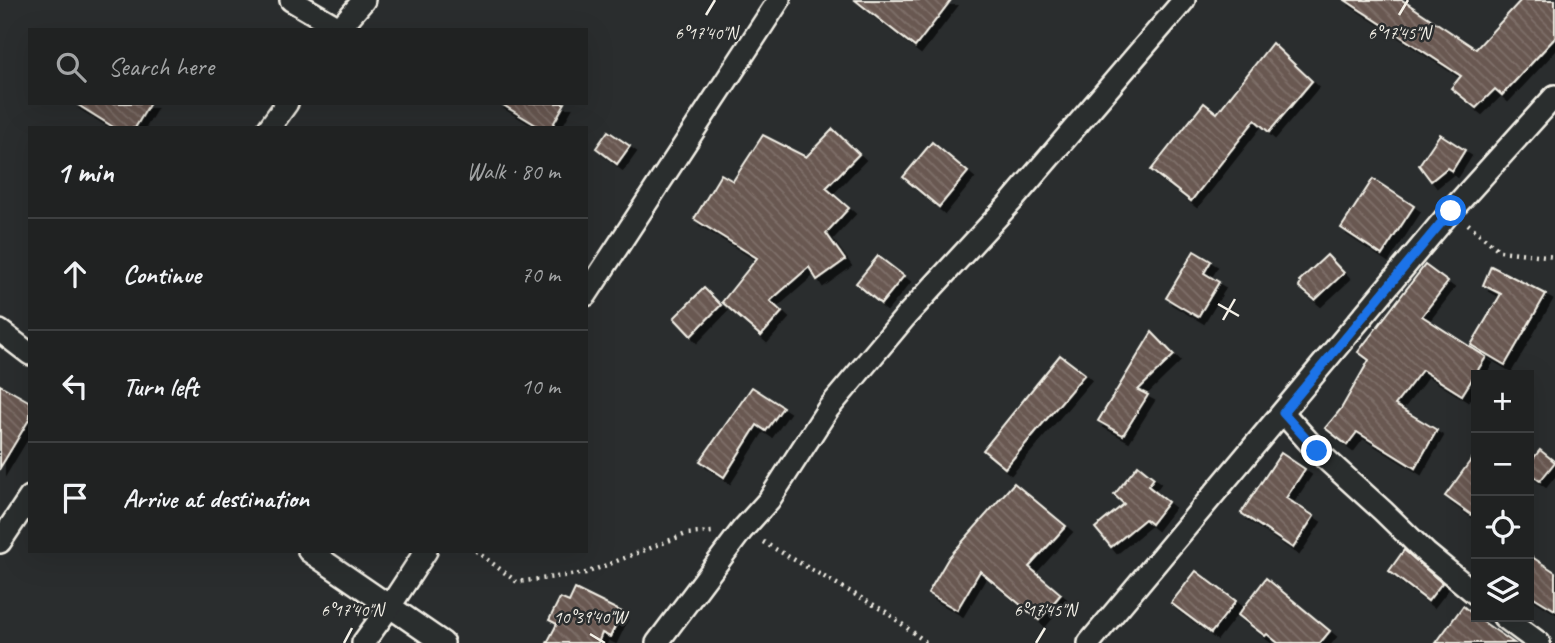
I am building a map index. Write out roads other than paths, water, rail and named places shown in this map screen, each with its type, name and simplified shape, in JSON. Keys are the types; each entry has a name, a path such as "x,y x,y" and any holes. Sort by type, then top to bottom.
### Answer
{"street":[{"path":"290,0 337,28"},
{"path":"340,28 364,0"},
{"path":"588,292 779,0"},
{"path":"657,643 742,530 769,500 828,409 906,316 1012,202 1184,0"},
{"path":"1089,643 1451,211 1555,96"},
{"path":"271,126 286,105"},
{"path":"0,331 28,352"},
{"path":"1283,413 1317,451 1426,553 1471,590"},
{"path":"0,541 28,501"},
{"path":"312,553 443,643"},
{"path":"363,643 425,553"},
{"path":"1511,622 1541,643 1555,629"}]}
